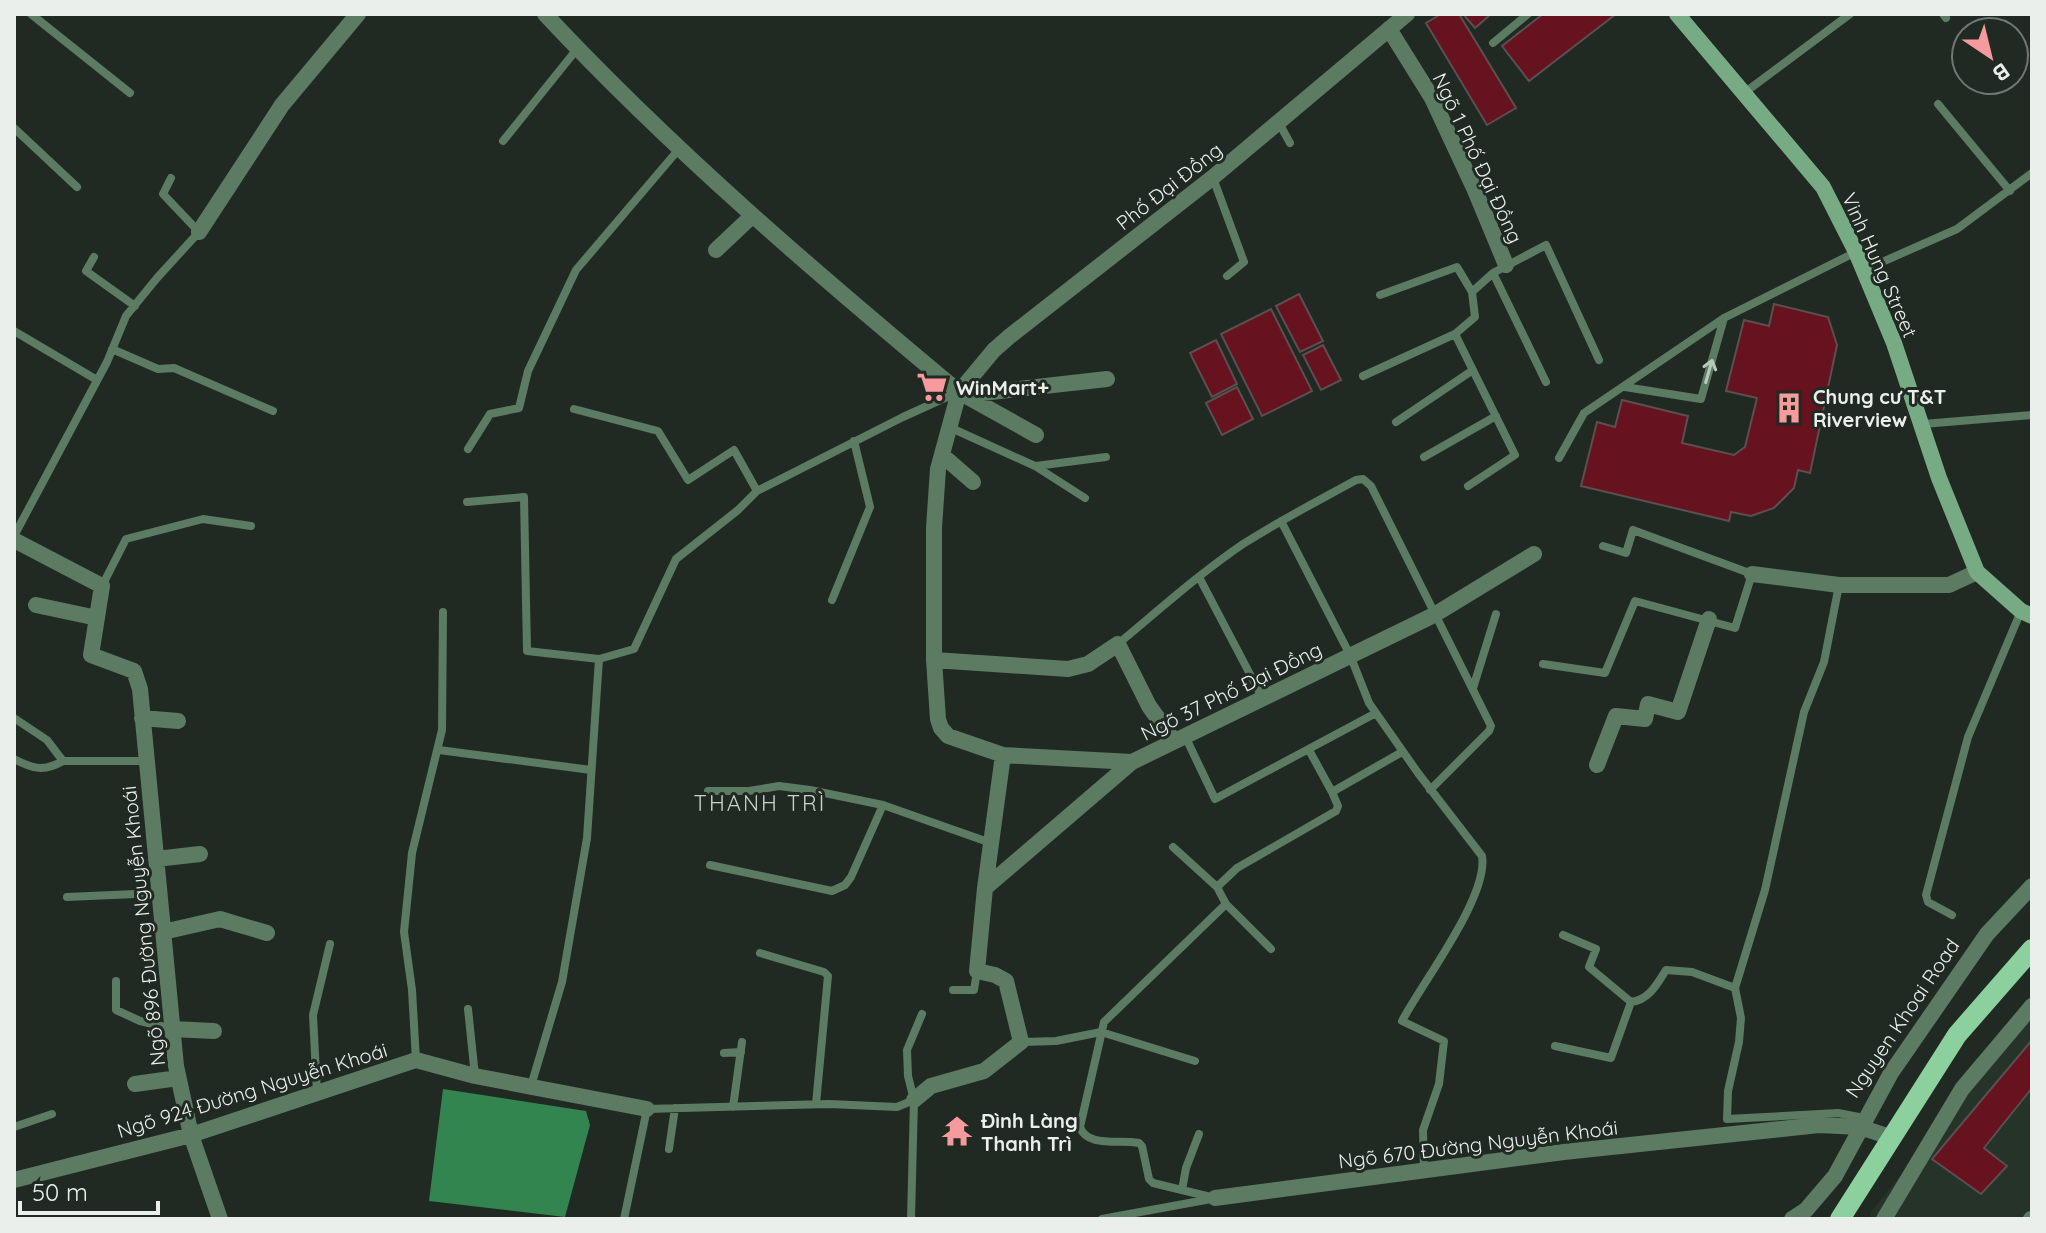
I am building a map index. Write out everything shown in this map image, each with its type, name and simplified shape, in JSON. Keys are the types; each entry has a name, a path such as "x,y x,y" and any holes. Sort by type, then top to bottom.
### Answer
{"main road":[{"name":"Vinh Hung Street","path":"1677,14 1823,187 1856,252 1894,343 1939,478 1977,572"},
{"path":"1977,572 2027,614"},
{"path":"1840,1219 1957,1035 2032,949"}],"street":[{"path":"199,232 282,105 358,14"},
{"path":"545,14 623,97 752,216 962,394 1036,435"},
{"name":"Phố Đại Đồng","path":"949,427 962,394 994,350 1212,178 1407,14"},
{"name":"Ngõ 1 Phố Đại Đồng","path":"1389,29 1432,98 1474,188 1500,269"},
{"path":"716,250 752,216"},
{"path":"962,394 1107,379"},
{"name":"Ngõ 37 Phố Đại Đồng","path":"949,427 938,469 934,528 934,660 941,728 948,736 1003,755 1132,762 1434,615 1534,554"},
{"path":"942,455 973,482"},
{"path":"14,538 102,586 97,618 36,605"},
{"path":"1752,574 1839,585 1949,585 1977,572"},
{"name":"Ngõ 896 Đường Nguyễn Khoái","path":"97,618 91,655 134,671 140,689 178,1078 191,1135 220,1219"},
{"path":"1597,765 1616,716 1645,719 1648,704 1678,712 1709,619"},
{"path":"934,660 1068,669 1088,664 1118,644 1149,706 1180,738"},
{"path":"142,718 178,721"},
{"path":"1003,755 977,971 1006,981 1021,1042"},
{"path":"985,888 1132,762"},
{"path":"156,859 200,854"},
{"name":"Nguyen Khoai Road","path":"1792,1219 1806,1210 1835,1176 1891,1073 1987,934 2032,886"},
{"path":"163,932 220,919 267,933"},
{"path":"1884,1219 1962,1089 2032,1006"},
{"path":"173,1029 214,1031"},
{"name":"Ngõ 924 Đường Nguyễn Khoái","path":"914,1100 931,1086 984,1071 1021,1042"},
{"name":"Ngõ 924 Đường Nguyễn Khoái","path":"14,1180 191,1135 416,1060 475,1076 647,1109"},
{"path":"135,1084 178,1078"},
{"name":"Ngõ 670 Đường Nguyễn Khoái","path":"1215,1198 1424,1170 1819,1125 1862,1122 1890,1137"}],"lane":[{"path":"31,14 130,93"},
{"path":"1493,43 1528,14"},
{"path":"1744,93 1850,14"},
{"path":"503,141 577,49"},
{"path":"1938,104 2010,191"},
{"path":"1279,123 1290,143"},
{"path":"14,128 77,187"},
{"path":"468,449 490,414 519,408 528,371 576,270 679,149"},
{"path":"1864,270 1957,229 2032,173"},
{"path":"14,538 97,380 126,316 199,232 163,194 171,178"},
{"path":"1212,178 1244,262 1227,276"},
{"path":"1546,382 1500,269 1546,245 1599,360"},
{"path":"1559,458 1584,413 1724,318 1856,252"},
{"path":"94,257 86,271 135,306"},
{"path":"1363,376 1455,334 1475,317 1472,292 1457,267 1380,295"},
{"name":"Ngõ 1 Phố Đại Đồng","path":"1472,292 1500,269"},
{"path":"1624,387 1701,399 1724,318"},
{"path":"14,331 97,380"},
{"path":"1455,334 1515,455 1468,486"},
{"path":"112,349 158,369 174,368 273,411"},
{"path":"1396,422 1473,370"},
{"path":"467,502 524,497 527,651 599,659 634,649 676,559 757,491 854,441 962,394"},
{"path":"574,409 658,431 688,480 734,450 757,491"},
{"path":"1923,424 2032,415"},
{"path":"1424,457 1496,416"},
{"path":"949,427 1035,466 1085,498"},
{"path":"832,600 870,507 854,441"},
{"path":"1035,466 1106,457"},
{"path":"1118,644 1199,577 1281,521 1363,479 1371,486 1490,721 1489,731 1430,790"},
{"path":"102,586 126,539 203,519 251,526"},
{"path":"1281,521 1350,655 1369,703 1430,790 1482,856 1484,868 1467,912 1402,1021 1444,1041 1439,1084 1423,1130 1424,1170"},
{"path":"1543,664 1605,673 1635,601 1735,628 1752,574 1633,530 1626,553 1603,546"},
{"path":"1199,577 1263,699"},
{"path":"1839,585 1824,662 1804,712 1765,890 1735,988 1741,1018 1728,1091 1727,1119 1838,1113 1862,1122"},
{"path":"416,1060 412,990 404,932 412,853 439,750 443,612"},
{"path":"1473,688 1496,614"},
{"path":"1952,915 1928,902 1926,895 1968,737 2027,614"},
{"path":"531,1087 562,982 587,838 599,659"},
{"path":"1180,738 1215,799 1376,713"},
{"path":"14,718 47,740 63,761"},
{"path":"439,750 591,770"},
{"path":"1217,887 1237,868 1336,811 1338,806 1332,792 1309,750"},
{"path":"1332,792 1402,752"},
{"path":"14,759 37,769 51,768 63,761 147,761"},
{"path":"708,791 749,791 779,786 810,790 883,805 991,843"},
{"path":"710,865 832,891 840,889 851,877 883,805"},
{"path":"1173,847 1217,887 1226,904 1271,949"},
{"path":"67,897 158,893"},
{"path":"1215,1198 1153,1183 1139,1143 1089,1139 1080,1127 1104,1022 1226,904"},
{"path":"1563,935 1596,949 1589,967 1631,1002 1640,1001 1655,987 1666,970 1692,972 1735,988"},
{"path":"317,1093 313,1015 330,944"},
{"path":"760,953 824,972 828,976 816,1104"},
{"path":"953,990 974,990 977,971"},
{"path":"116,981 116,1010 140,1021 173,1029"},
{"path":"1555,1046 1611,1058 1631,1002"},
{"path":"468,1009 475,1076"},
{"path":"911,1219 914,1100 908,1076 907,1050 922,1014"},
{"path":"1021,1042 1056,1041 1101,1032 1195,1061"},
{"path":"724,1053 741,1047 733,1107"},
{"name":"Ngõ 924 Đường Nguyễn Khoái","path":"647,1109 816,1104 897,1107 914,1100"},
{"path":"669,1149 675,1108"},
{"path":"624,1219 647,1109"},
{"path":"14,1127 52,1114"},
{"path":"1182,1190 1186,1168 1199,1134"},
{"name":"Ngõ 670 Đường Nguyễn Khoái","path":"1102,1219 1215,1198"}],"shaded area":[{"path":"2032,994 2032,1219 1871,1219 1870,1213 1969,1092"},
{"path":"443,1089 586,1111 590,1125 565,1217 429,1201"}],"building":[{"path":"1441,14 1459,14 1516,108 1487,125 1426,23"},
{"path":"1463,14 1491,14 1475,28"},
{"path":"1543,14 1616,14 1529,81 1502,46"},
{"path":"1299,294 1323,341 1300,352 1276,306"},
{"name":"Chung cư T&T Riverview","path":"1774,304 1828,317 1837,345 1810,473 1798,470 1794,488 1774,508 1751,516 1731,512 1729,521 1581,486 1597,422 1615,427 1622,400 1688,416 1682,443 1734,455 1745,447 1757,398 1726,391 1744,320 1769,326"},
{"path":"1271,309 1312,391 1262,416 1221,334"},
{"path":"1216,340 1237,384 1212,397 1190,353"},
{"path":"1323,345 1341,380 1321,390 1303,355"},
{"path":"1237,387 1253,419 1222,435 1206,403"},
{"path":"2032,1040 2032,1088 1984,1148 2007,1166 1981,1194 1932,1159"}],"place":[{"name":"WinMart+","path":"932,387"},
{"name":"Chung cư T&T Riverview","path":"1789,408"},
{"name":"Đình Làng Thanh Trì","path":"957,1131"}],"district":[{"name":"THANH TRÌ","path":"760,803"}]}
